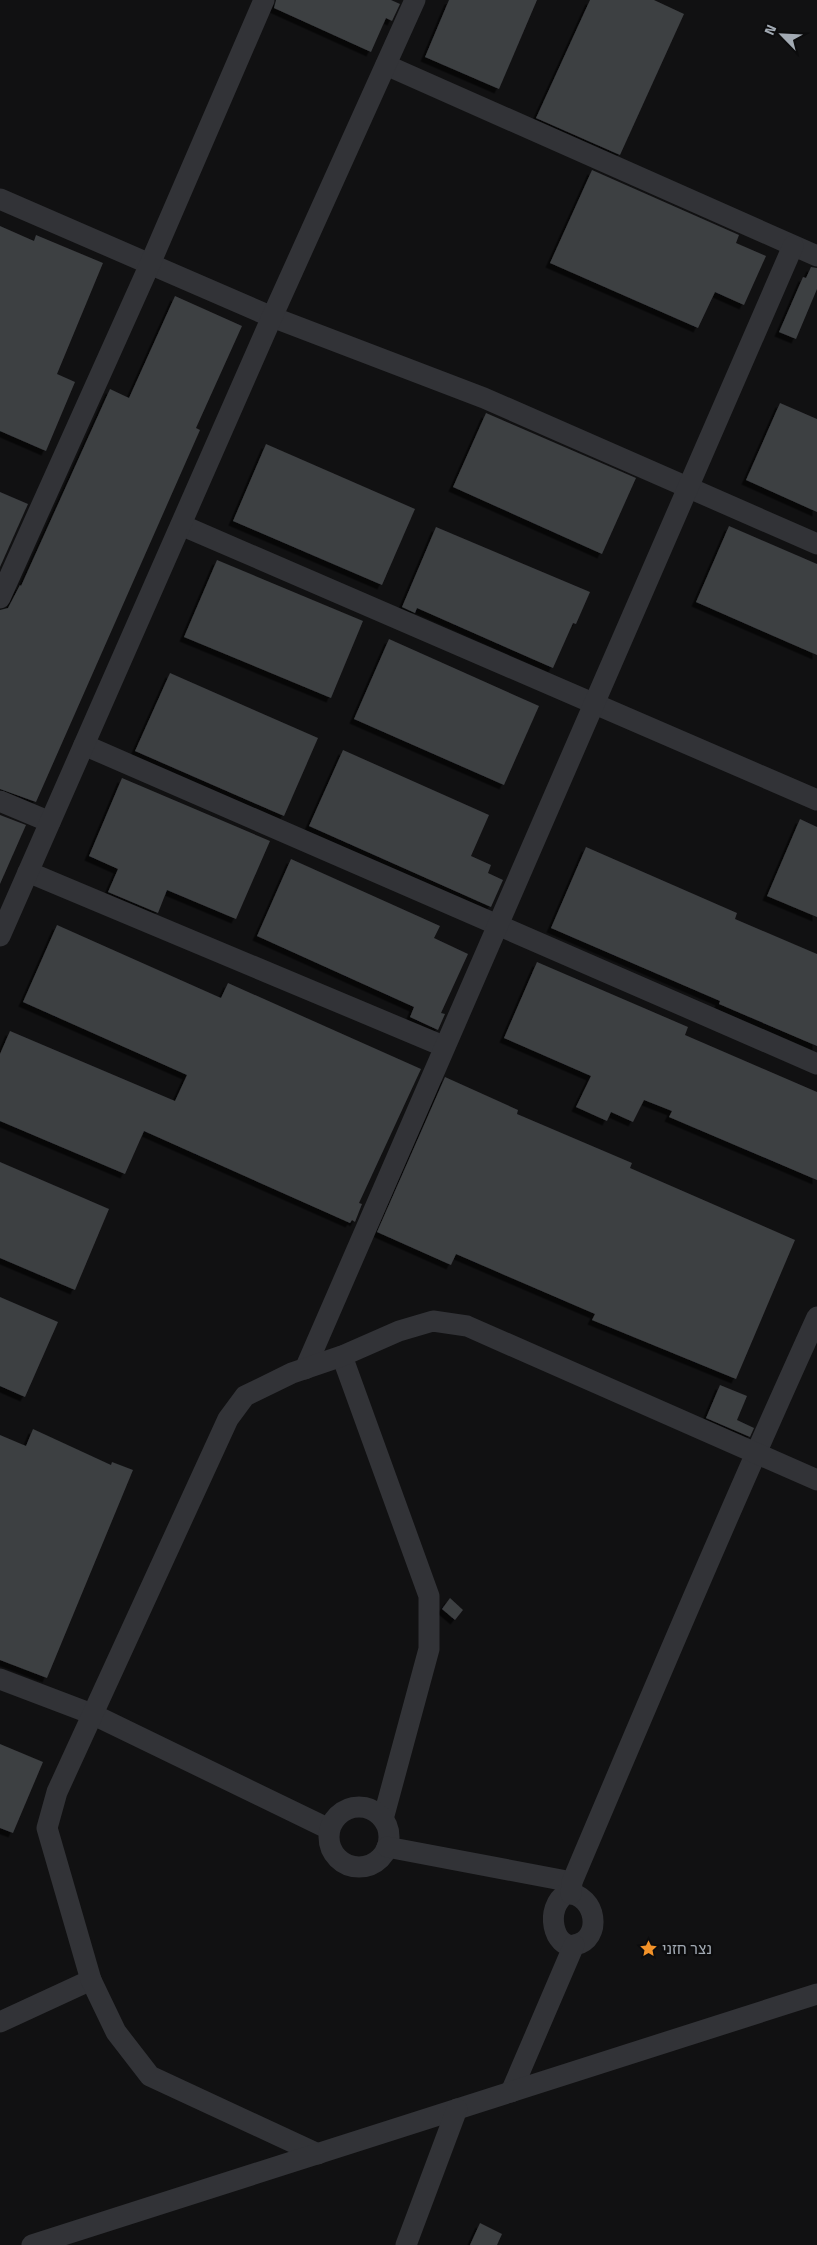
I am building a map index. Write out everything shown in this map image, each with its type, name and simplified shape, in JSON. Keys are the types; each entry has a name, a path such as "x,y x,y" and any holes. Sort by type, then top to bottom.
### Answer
{"lane":[{"path":"0,598 150,264 264,0"},
{"path":"0,936 272,317 415,0"},
{"path":"386,65 817,256"},
{"path":"0,199 272,317 484,398 817,544"},
{"path":"305,1368 443,1046 689,489 793,246"},
{"path":"181,525 817,800"},
{"path":"84,744 817,1064"},
{"path":"0,801 50,822"},
{"path":"28,872 443,1046"},
{"path":"387,1846 572,1888 583,1898 592,1912 590,1932 584,1941 574,1945 566,1944 554,1931 553,1919 557,1901 572,1888 755,1452 817,1317"},
{"path":"318,2154 150,2076 116,2032 91,1980 47,1828 56,1792 228,1419 245,1396 305,1368 342,1356 399,1331 433,1322 467,1326 817,1480"},
{"path":"342,1356 429,1596 428,1649 383,1819"},
{"path":"0,1679 92,1714 329,1828"},
{"path":"359,1806 372,1809 383,1819 388,1828 385,1853 376,1863 364,1868 351,1867 340,1862 331,1852 328,1840 329,1828 336,1816 347,1808 359,1806"},
{"path":"511,2092 574,1945"},
{"path":"0,2022 91,1980"},
{"path":"32,2245 816,1992"},
{"path":"406,2245 457,2109"}],"building":[{"path":"276,0 391,0 400,4 392,21 386,18 371,52 274,8"},
{"path":"449,0 537,0 499,89 425,57"},
{"path":"590,0 654,0 684,14 620,155 536,118"},
{"path":"592,170 739,235 736,243 766,256 744,305 715,292 698,328 550,263"},
{"path":"0,226 34,241 36,235 103,263 57,374 75,382 46,451 0,431"},
{"path":"811,267 817,268 817,289 796,339 779,332 803,277 806,278"},
{"path":"175,296 242,326 196,428 200,430 36,802 0,789 0,610 8,608 21,586 110,389 129,398"},
{"path":"780,403 817,419 817,512 746,480"},
{"path":"486,413 636,478 602,554 453,487"},
{"path":"266,444 415,509 382,585 233,521"},
{"path":"0,492 28,504 0,567"},
{"path":"729,526 817,564 817,655 696,602"},
{"path":"436,527 590,592 576,624 573,623 553,668 417,608 415,613 402,607"},
{"path":"217,560 363,621 331,698 184,637"},
{"path":"389,639 539,706 504,785 354,719"},
{"path":"170,673 318,738 284,816 135,751"},
{"path":"343,750 489,815 471,856 491,865 488,873 503,880 491,907 309,826"},
{"path":"122,778 270,841 236,919 167,890 158,913 108,892 118,869 89,856"},
{"path":"0,815 26,825 0,884"},
{"path":"800,819 817,827 817,917 767,896"},
{"path":"586,847 737,913 735,919 817,954 817,1046 719,1004 720,1001 551,928"},
{"path":"291,859 440,926 434,938 468,954 441,1013 445,1014 438,1030 410,1017 414,1007 257,936"},
{"path":"57,925 221,998 228,983 421,1069 359,1203 362,1204 355,1222 352,1220 350,1223 144,1131 125,1174 0,1121 0,1054 10,1031 175,1101 187,1075 23,1002"},
{"path":"537,962 688,1027 685,1035 817,1092 817,1180 669,1117 672,1111 644,1100 633,1122 611,1112 607,1121 576,1107 591,1076 504,1038"},
{"path":"445,1077 518,1110 517,1114 632,1163 630,1168 795,1240 736,1379 592,1320 595,1314 456,1254 451,1265 377,1232"},
{"path":"0,1162 109,1209 75,1290 0,1258"},
{"path":"0,1297 58,1322 25,1397 0,1386"},
{"path":"720,1385 747,1396 737,1420 754,1428 750,1437 706,1418"},
{"path":"33,1429 111,1465 112,1462 133,1470 47,1678 0,1660 0,1435 26,1446"},
{"path":"450,1598 463,1610 455,1620 442,1609"},
{"path":"0,1744 43,1762 13,1833 0,1828"},
{"path":"480,2223 502,2234 497,2245 470,2245"}],"place":[{"name":"נצר חזני","path":"648,1949"}]}
